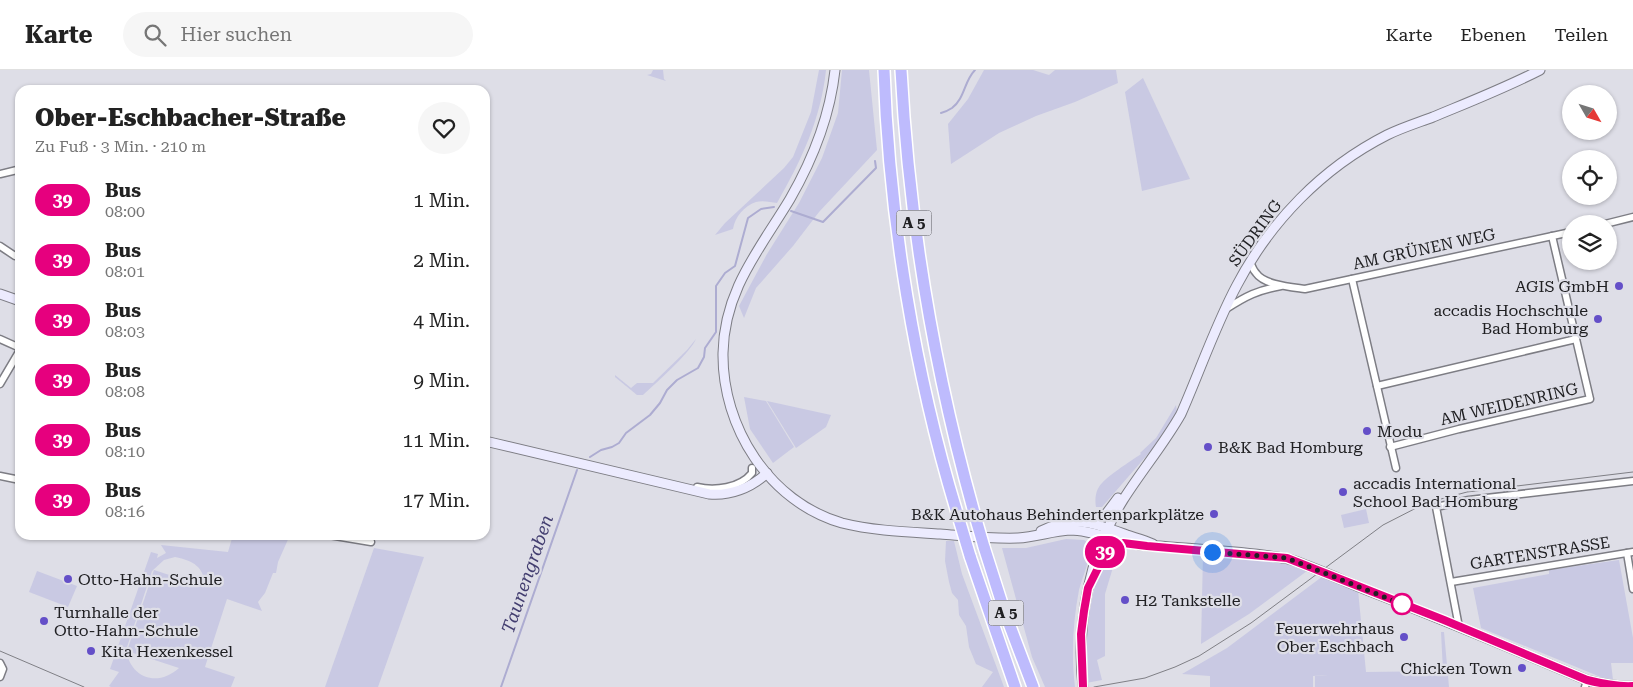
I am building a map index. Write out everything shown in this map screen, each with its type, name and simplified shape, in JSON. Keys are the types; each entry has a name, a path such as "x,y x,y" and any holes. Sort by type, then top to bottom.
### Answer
{"highway":[{"name":"A 5","path":"884,70 900,252 910,314 933,423 970,556 1014,684"},
{"name":"A 5","path":"901,70 908,174 918,250 928,314 949,419 984,547 1005,613 1031,683"}],"main road":[{"path":"835,70 828,108 812,157 788,203 757,250 741,279 731,305 723,353 725,378 732,410 746,444 767,473 780,487 800,503 839,522 904,532 993,538 1026,538 1072,530 1104,536 1123,543 1287,558 1459,627 1586,683 1605,686 1633,686"},
{"name":"SÜDRING","path":"1088,588 1098,552 1108,527 1120,504 1172,430 1225,310 1250,262 1272,230 1305,193 1351,157 1387,135 1513,84 1540,70"},
{"path":"0,294 15,299"},
{"path":"490,442 708,494 721,494 741,489 753,484 767,473"},
{"path":"1090,522 1106,514 1134,477 1146,465"},
{"path":"1026,538 1054,526 1072,522 1090,522 1158,546"},
{"path":"1082,684 1081,634 1088,588 1106,552 1114,546 1123,543"}],"street":[{"path":"0,174 15,170"},
{"path":"1617,221 1633,217"},
{"name":"AM GRÜNEN WEG","path":"1250,262 1256,275 1282,286 1304,289 1562,234"},
{"name":"AM WEIDENRING","path":"1390,447 1590,399 1552,236"},
{"path":"0,246 15,256"},
{"path":"1352,279 1396,468"},
{"name":"AM GRÜNEN WEG","path":"1225,310 1246,296 1262,289 1282,286"},
{"path":"0,339 15,346"},
{"path":"1377,386 1576,339"},
{"path":"0,384 15,358"},
{"path":"490,438 703,488 718,488 734,484 747,478 752,472 752,468"},
{"path":"0,476 15,479"},
{"path":"1459,627 1436,507 1469,500 1633,481"},
{"path":"360,540 371,542"},
{"path":"1630,552 1633,589"},
{"name":"GARTENSTRASSE","path":"1451,582 1630,552"},
{"path":"0,664 3,668 0,677"}],"shaded area":[{"path":"653,70 663,70 666,81 647,75 651,74"},
{"path":"819,70 826,70 815,123 802,155 777,203 761,201 748,206 741,212 733,229 715,235 793,157 811,112"},
{"path":"842,70 869,70 877,150 819,212 793,246 756,288 744,318 739,306 767,254 799,203 822,158 838,113"},
{"path":"984,70 1033,70 1049,75 1055,70 1116,70 1118,83 999,133 951,164 948,124 968,99"},
{"path":"1143,78 1190,179 1142,191 1125,92"},
{"path":"696,339 680,360 643,395 637,395 615,377 615,375 631,388 637,383 653,383"},
{"path":"744,397 766,401 794,447 773,463 750,429"},
{"path":"767,401 831,415 826,427 796,448"},
{"path":"1176,405 1177,412 1161,439 1102,507 1096,507 1096,494 1102,483 1118,469 1141,454 1156,438"},
{"path":"1366,509 1369,523 1344,528 1341,515"},
{"path":"1066,539 1084,540 1091,545 1079,590 1075,614 1073,650 1075,687 1045,687 1032,657 1002,548 1026,548"},
{"path":"232,540 288,540 278,562 276,573 273,573 265,593 258,602 262,611 227,599 205,667 235,677 231,687 109,686 119,672 110,669 151,552 158,554 157,558 166,553 161,545 228,552","holes":["175,557 192,563 203,574 206,587 154,570 127,651 179,668 163,677 146,677 133,668 126,650 152,571 164,560"]},
{"path":"946,541 954,541 962,574 1004,687 982,687 993,672 976,664 969,647 966,626 959,615 958,600 952,593 949,582 945,561"},
{"path":"374,548 424,557 378,687 325,687"},
{"path":"1203,554 1281,562 1307,571 1249,614 1201,644"},
{"path":"1115,555 1121,563 1114,564 1105,594 1105,656 1097,660 1102,680 1086,683 1087,634 1093,594 1106,563"},
{"path":"1619,560 1633,638 1633,663 1611,663 1613,680 1603,678 1481,628 1473,588 1549,574 1549,570"},
{"path":"37,571 77,586 68,607 29,592"},
{"path":"1323,576 1358,590 1366,672 1443,671 1441,632 1444,632 1449,687 1315,687 1315,676 1328,675 1313,676 1313,687 1210,687 1210,676 1182,674 1227,648"}],"waterway":[{"name":"Taunengraben","path":"941,113 951,109 960,99 971,74 975,70"},
{"name":"Taunengraben","path":"791,211 823,222 876,168 875,161"},
{"name":"Taunengraben","path":"590,457 601,450 619,443 626,433 650,415 660,403 667,390 677,380 698,368 704,357 705,348 716,332 716,286 725,273 735,266 748,218 761,209 774,207"},
{"name":"Taunengraben","path":"501,687 577,470"}],"tram line":[{"path":"1094,687 1145,678 1199,656 1251,623 1383,525 1426,503 1467,492 1633,472"},
{"path":"0,651 84,687"}],"bus line":[{"name":"39","path":"1083,687 1081,634 1088,588 1109,548 1123,543 1287,558 1444,620 1587,680 1604,685 1633,686"}],"place":[{"name":"AGIS GmbH","path":"1619,286"},
{"name":"accadis Hochschule Bad Homburg","path":"1598,319"},
{"name":"Modu","path":"1367,431"},
{"name":"B&K Bad Homburg","path":"1208,447"},
{"name":"accadis International School Bad Homburg","path":"1343,492"},
{"name":"B&K Autohaus Behindertenparkplätze","path":"1214,514"},
{"name":"Otto-Hahn-Schule","path":"68,579"},
{"name":"H2 Tankstelle","path":"1125,600"},
{"name":"Turnhalle der Otto-Hahn-Schule","path":"44,621"},
{"name":"Feuerwehrhaus Ober Eschbach","path":"1404,637"},
{"name":"Kita Hexenkessel","path":"91,651"},
{"name":"Chicken Town","path":"1522,668"}],"route":[{"path":"1212,552 1287,558 1402,604"}]}
